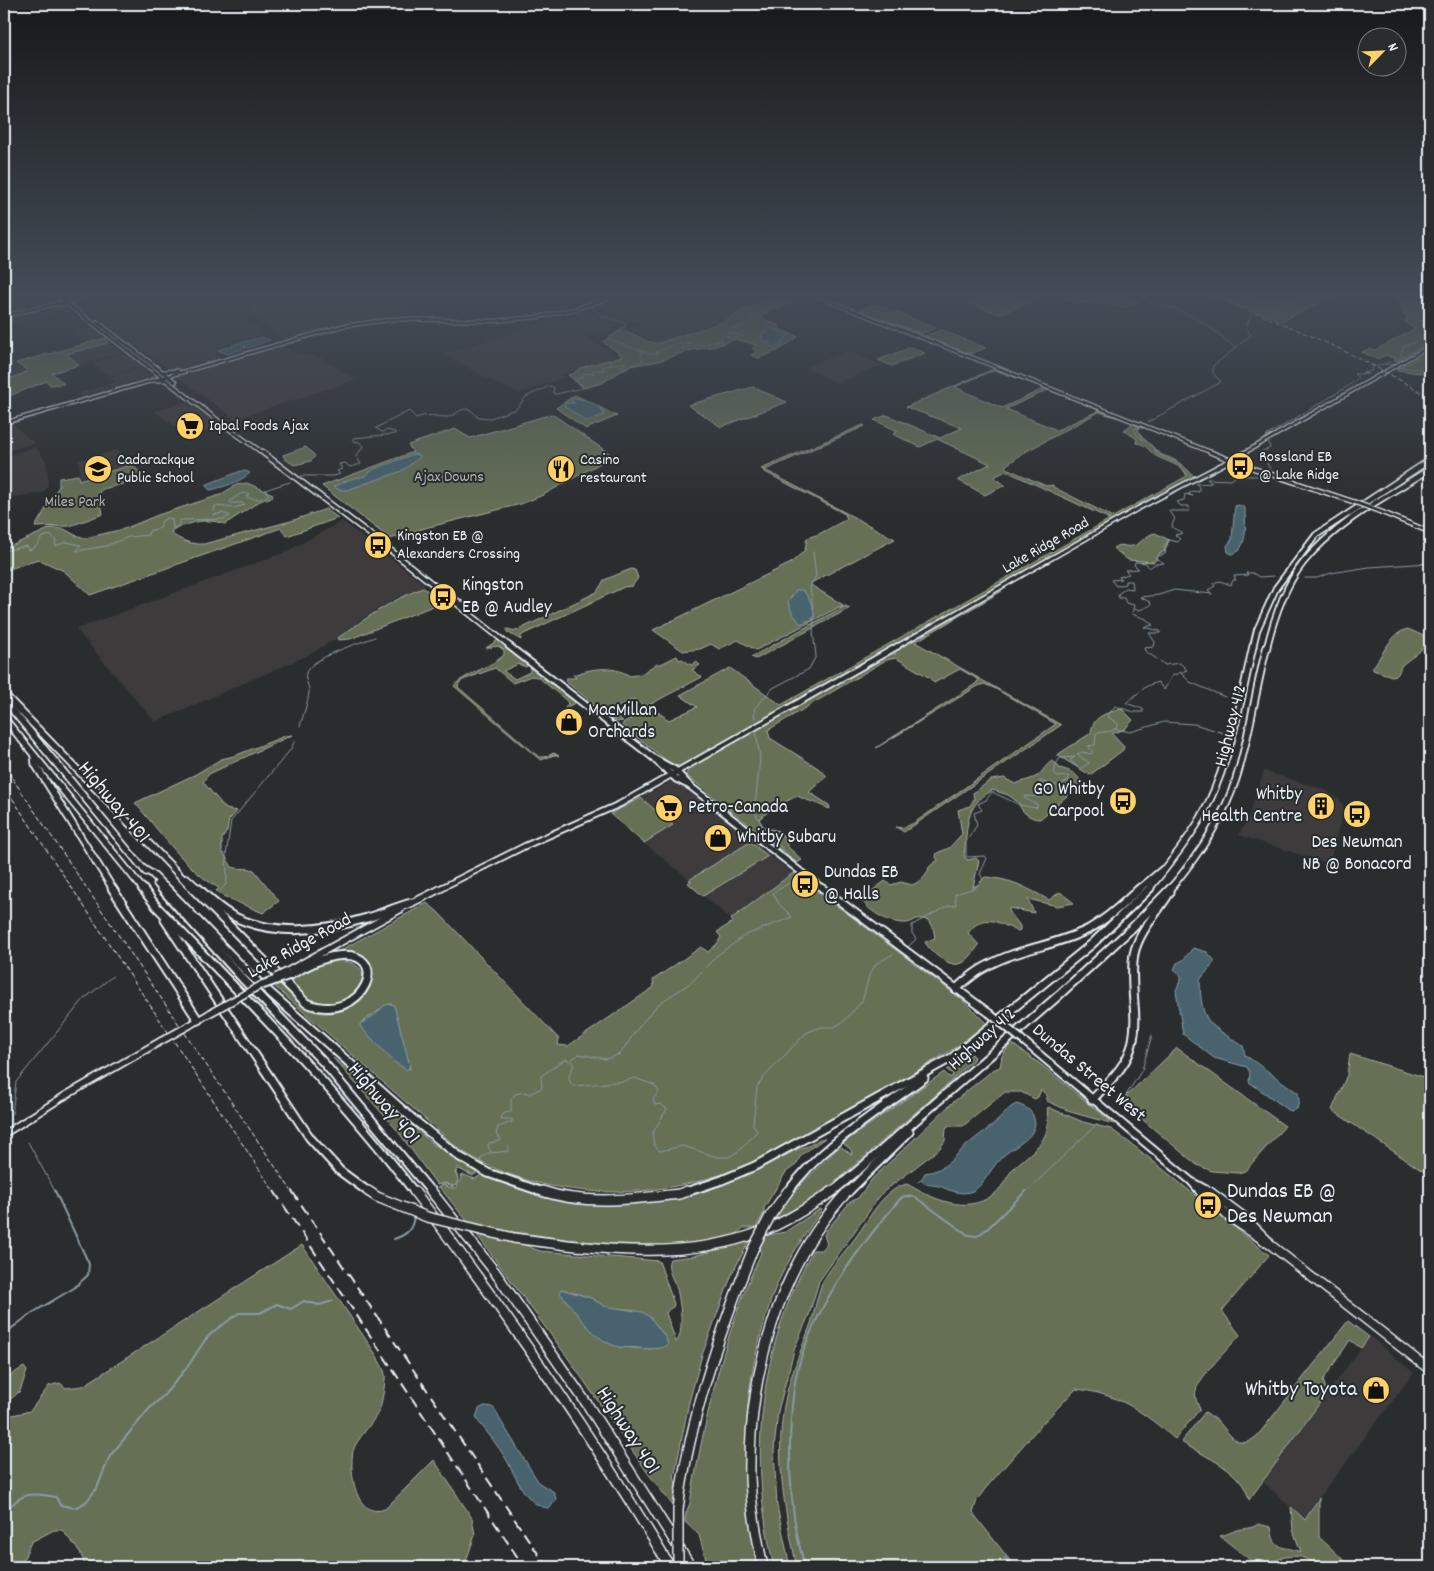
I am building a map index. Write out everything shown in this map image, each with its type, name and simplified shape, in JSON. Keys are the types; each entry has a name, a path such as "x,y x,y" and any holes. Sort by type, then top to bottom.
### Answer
{"highway":[{"name":"Highway 412","path":"944,1063 974,1042 1092,944 1144,895 1169,865 1201,817 1219,776 1234,732 1258,630 1276,588 1293,563 1316,536 1362,503 1430,460"},
{"name":"Highway 412","path":"945,1096 1116,943 1174,885 1196,856 1216,823 1235,782 1270,633 1285,596 1302,565 1324,541 1363,512 1430,469"},
{"path":"4,694 260,959 307,1004 326,1009 349,1003 364,990 369,975 364,962 355,957 344,955 330,957 288,973 262,985"},
{"name":"Highway 401","path":"4,700 144,869 202,934 324,1063 452,1217 495,1272 587,1404 691,1567"},
{"name":"Highway 401","path":"4,718 157,907 295,1049 373,1139 439,1222 542,1366 628,1496 670,1567"},
{"path":"34,756 35,764 172,983 198,1020"},
{"path":"163,858 222,909 240,918 267,926 302,929 324,928 362,920 411,903"},
{"path":"956,989 983,968 1001,958 1072,936 1098,924 1169,865"},
{"path":"144,869 152,874 249,974 414,1120 460,1157 502,1179 556,1196 613,1201 679,1194 722,1180 755,1166 944,1063"},
{"path":"1092,1100 1128,1059 1133,1046 1135,1028 1132,986 1135,953 1140,938 1174,885"},
{"path":"157,907 310,1138 324,1156 344,1175 377,1197 403,1210 432,1220 514,1238 563,1245 660,1252 689,1250 724,1243 763,1232 804,1213 824,1199 945,1096"},
{"path":"678,1567 680,1484 699,1396 719,1332 753,1249 770,1216 795,1181 824,1152 944,1063"},
{"path":"763,1567 755,1524 751,1472 753,1422 761,1368 788,1282 826,1218 945,1096"}],"main road":[{"path":"157,370 225,426 230,427"},
{"path":"4,422 185,370"},
{"path":"1005,370 1232,460 1354,502 1430,532"},
{"name":"Lake Ridge Road","path":"288,973 411,903 525,846 620,804 1139,508 1232,460 1388,370"},
{"path":"153,379 157,372 172,380 230,427"},
{"path":"153,379 179,372"},
{"path":"172,380 179,372"},
{"name":"Dundas Street West","path":"230,427 655,759 656,762 674,774 684,785 690,786 775,853 1021,1038 1092,1100 1192,1182 1200,1192 1430,1370"},
{"name":"Lake Ridge Road","path":"4,1134 63,1097 262,985"}],"shaded area":[{"path":"4,370 27,370 23,374 4,380"},
{"path":"101,370 129,370 108,376"},
{"path":"134,370 145,370 152,377 81,397 77,394 115,382 109,377"},
{"path":"196,370 341,370 356,380 235,419 176,376"},
{"path":"473,370 575,370 561,375 565,377 520,393 497,384"},
{"path":"811,370 868,370 836,383"},
{"path":"188,401 222,427 207,432 201,428 184,433 154,411"},
{"path":"13,424 34,443 4,452 4,426"},
{"path":"36,447 46,461 48,474 48,485 43,493 4,498 4,457"},
{"name":"Cadarackque Public School","path":"117,450 132,465 79,480 79,460"},
{"path":"342,521 427,586 397,598 365,617 338,638 304,657 155,722 76,629 286,552"},
{"path":"1264,771 1325,790 1340,800 1344,807 1329,864 1239,835 1250,813"},
{"path":"670,782 678,782 793,873 731,919 688,883 691,881 644,843 673,825 641,798"},
{"path":"1370,1336 1414,1373 1319,1498 1305,1520 1262,1481"}],"green space":[{"path":"27,370 61,370 52,373 64,384 50,385 47,381 4,398 4,380 23,374"},
{"path":"577,370 622,370 602,383 584,388 568,375"},
{"path":"991,370 1002,370 1129,421 1099,412 1025,452 1005,466 1006,468 1046,486 1053,485 1053,487 1113,517 1187,476 1178,466 1156,456 1142,444 1136,443 1137,439 1124,430 1132,424 1131,421 1144,428 1138,428 1140,434 1158,452 1179,463 1195,477 1194,481 1188,480 1137,507 680,766 672,765 622,725 624,722 652,708 669,720 697,707 680,695 730,668 781,705 1110,519 1006,471 994,477 1005,485 985,495 958,480 990,464 937,439 920,447 893,434 898,431 874,420 887,415 940,438 962,428 906,407","holes":["997,371 1040,386 1043,389 1002,408 955,387 989,372","1048,390 1098,411 1057,430 1006,409"]},
{"path":"1399,370 1430,370 1430,374"},
{"path":"753,387 787,402 721,427 688,405"},
{"path":"575,395 617,416 586,429 556,408"},
{"name":"Ajax Downs","path":"552,414 613,456 543,495 521,504 425,528 390,539 322,486 413,452 408,445 455,429 470,438"},
{"path":"863,425 865,426 765,470 895,539 809,584 843,605 756,650 738,640 719,649 711,644 700,649 683,651 653,630 791,563 805,550 807,538 819,534 847,519 845,514 761,469"},
{"path":"306,447 315,456 311,461 294,465 285,459 283,455"},
{"name":"Miles Park","path":"132,465 146,478 103,489 99,492 103,514 70,526 35,527 59,486 59,478 78,475 79,480"},
{"path":"247,483 273,494 272,497 260,501 225,524 211,521 198,522 172,530 171,533 186,542 204,544 291,521 326,509 338,518 287,536 281,528 90,595 64,571 38,559 4,571 4,549 51,528 64,529 85,538 124,529 158,515 220,495 236,485"},
{"path":"1155,533 1169,540 1165,551 1159,554 1153,562 1128,560 1113,548 1118,545 1136,545"},
{"path":"631,569 635,570 638,578 632,586 624,587 524,634 521,636 521,640 507,632 507,629 516,631 597,592 604,580"},
{"path":"423,588 440,598 438,604 350,639 339,640 338,638 379,610"},
{"path":"1001,591 915,642 1061,725 904,832 896,827 903,828 914,823 1056,724 984,684 876,748 979,680 960,669 934,683 930,678 896,658 886,660 768,730 770,738 818,768 827,776 809,792 829,805 830,809 797,796 773,808 759,819 763,827 779,831 782,834 788,847 802,860 797,863 686,775 689,768 890,654 896,654 894,652 897,650"},
{"path":"845,606 850,608 756,659 751,657"},
{"path":"1408,629 1428,638 1424,647 1402,665 1397,675 1392,676 1373,670 1388,644 1397,634"},
{"path":"498,640 529,664 526,667 518,664 503,671 515,679 530,672 530,669 534,669 576,701 575,703 565,708 568,704 567,701 538,677 531,676 513,683 495,668 463,680 459,683 458,687 539,757 545,757 554,753 559,756 554,755 541,760 538,758 454,686 462,679 504,655 504,650 498,646 486,648"},
{"path":"677,656 679,660 682,659 691,665 696,662 700,665 692,670 702,677 645,707 634,699 610,711 623,721 616,722 565,681 566,678 576,678 573,675 595,669 617,670 630,676 641,674 656,664 661,664"},
{"path":"1122,709 1133,720 1125,729 1112,734 1124,747 1123,750 1090,775 1057,755 1091,733 1095,722 1102,716"},
{"path":"292,735 209,774 203,782 226,809 237,811 229,820 227,831 222,839 222,851 232,867 254,870 279,901 263,913 223,896 216,891 219,888 207,881 185,861 135,803 196,774 221,759"},
{"path":"1052,761 1059,768 1076,775 1081,784 1040,819 1026,814 1018,802 1008,795 993,790 984,796 972,810 967,826 964,855 968,860 976,858 979,861 973,887 979,884 985,877 995,878 1018,884 1049,900 1060,892 1074,903 1057,906 1028,899 1034,913 1009,908 1009,911 1020,926 1020,930 1017,931 997,922 985,921 980,923 968,933 979,945 967,960 962,963 952,964 936,955 925,942 935,938 933,927 929,920 916,919 909,923 893,921 875,913 861,899 885,881 891,885 901,882 912,885 923,878 929,867 938,860 936,857 937,853 949,848 962,834 958,810 970,806 974,799 973,793 991,780 1004,778 1015,784 1032,779 1038,776"},
{"path":"641,798 673,825 644,843 610,814"},
{"path":"750,842 768,856 703,896 688,883 691,881 689,880"},
{"path":"793,873 964,1001 988,1025 949,1052 853,1109 737,1169 692,1183 658,1189 624,1192 589,1191 554,1186 521,1178 489,1166 459,1149 274,986 280,984 299,1003 313,1011 337,1012 349,1007 359,1001 367,992 371,982 370,972 364,960 339,951 427,903 437,911 559,1039 558,1045 568,1046 654,987 653,980 701,947 708,952 717,944 721,937 717,932 733,922 731,919","holes":["394,1005 410,1069 394,1062 363,1021 386,1006"]},
{"path":"337,960 353,964 361,971 362,980 358,989 350,997 338,1003 325,1005 311,1001 287,981 326,963"},
{"path":"1011,1043 1043,1066 1114,1124 1074,1113 1047,1101 1047,1095 1041,1090 1035,1099 1021,1092 1005,1092 963,1126 948,1126 946,1128 945,1141 939,1149 882,1193 819,1281 809,1315 795,1347 778,1411 774,1450 777,1506 790,1567 774,1567 761,1485 760,1445 763,1405 770,1365 780,1326 794,1288 813,1250 822,1250 827,1244 824,1235 826,1231 850,1202 858,1198 872,1179 952,1103 993,1070 1000,1067 1002,1056"},
{"path":"1177,1048 1285,1126 1245,1171 1238,1173 1212,1171 1197,1165 1137,1115 1124,1098"},
{"path":"972,1054 974,1056 973,1060 938,1093 830,1186 811,1200 770,1222 791,1194 840,1146 852,1155 851,1150 843,1143 944,1072 949,1077 952,1077 953,1074 947,1070"},
{"path":"1350,1054 1430,1079 1430,1176 1332,1110 1347,1075"},
{"path":"333,1058 361,1080 433,1144 476,1169 476,1174 473,1175 458,1167 455,1172 458,1180 456,1185 452,1186 445,1183 437,1185 397,1130"},
{"path":"1048,1107 1083,1122 1111,1129 1269,1255 1222,1311 1240,1335 1199,1384 1195,1395 1200,1409 1175,1439 1152,1420 1130,1406 1106,1395 1076,1389 1040,1426 977,1500 973,1513 1015,1567 797,1567 785,1507 781,1467 781,1427 789,1385 811,1323 822,1283 878,1204 899,1187 907,1184 928,1195 950,1203 961,1204 983,1201 996,1193 1012,1170 1040,1144 1048,1126"},
{"path":"825,1138 801,1155 796,1165 786,1172 764,1208 764,1213 756,1228 743,1228 737,1234 729,1237 688,1244 618,1244 570,1240 483,1228 468,1222 439,1187 443,1185 455,1188 462,1179 461,1176 464,1175 475,1179 484,1173 500,1182 549,1196 601,1203 652,1201 678,1197 716,1187"},
{"path":"820,1209 822,1210 780,1277 767,1313 755,1357 747,1417 746,1476 757,1567 708,1567 699,1535 685,1522 709,1407 726,1345 736,1314 761,1253 759,1248 763,1236 785,1232"},
{"path":"477,1235 522,1244 540,1251 659,1261 674,1304 666,1313 676,1342 679,1338 681,1317 677,1289 669,1270 670,1259 694,1256 749,1241 732,1274 702,1355 689,1402 674,1478 676,1483 674,1507 647,1472 568,1358","holes":["561,1289 591,1298 604,1306 616,1309 629,1309 650,1317 666,1338 652,1349 619,1347"]},
{"path":"302,1245 377,1356 385,1374 384,1391 378,1413 353,1451 352,1470 356,1492 367,1507 375,1510 385,1509 434,1460 472,1518 475,1535 466,1561 475,1567 86,1567 80,1552 62,1530 54,1530 31,1542 20,1567 4,1567 4,1417 30,1411 49,1386 60,1383 66,1388 83,1386"},
{"path":"1348,1321 1369,1337 1361,1348 1350,1340 1323,1380 1327,1393 1249,1500 1239,1480 1231,1472 1181,1442 1205,1412 1218,1421 1235,1440 1245,1442 1258,1435"},
{"path":"24,1367 27,1371 20,1391 4,1405 4,1379"},
{"path":"1319,1498 1319,1537 1351,1567 1316,1567 1301,1557 1291,1556 1280,1558 1268,1567 1259,1567 1220,1536 1258,1524 1271,1527 1274,1541 1279,1546 1301,1552 1293,1530 1291,1507 1305,1520"}],"water":[{"path":"574,398 596,405 604,415 586,421 564,406 567,403 575,403 571,400"},
{"path":"414,454 421,456 402,471 347,490 333,487 350,479 365,476 374,469"},
{"path":"241,471 250,473 237,482 210,490 205,485"},
{"path":"1239,505 1245,508 1245,535 1239,551 1232,554 1228,552 1227,546 1232,539 1235,506"},
{"path":"796,590 803,590 814,610 814,618 801,624 792,613 788,602"},
{"path":"1193,948 1207,952 1215,961 1200,980 1202,1006 1205,1015 1215,1027 1243,1046 1245,1055 1298,1093 1297,1109 1290,1111 1249,1082 1250,1073 1247,1067 1214,1058 1183,1034 1176,990 1182,977 1174,970 1177,963 1183,960"},
{"path":"385,1005 394,1005 410,1066 407,1070 394,1062 360,1026 360,1024 375,1015"},
{"path":"1017,1104 1027,1109 1033,1115 1035,1125 1033,1131 1002,1157 979,1187 965,1193 955,1192 921,1180 925,1173 940,1169 946,1165"},
{"path":"561,1289 591,1298 604,1306 642,1312 650,1317 666,1338 668,1345 650,1349 621,1347 610,1344 601,1339 586,1325 560,1293"},
{"path":"484,1406 492,1407 496,1410 539,1483 554,1492 556,1499 550,1508 534,1503 528,1497 503,1454 478,1421 476,1417 479,1409"}],"waterway":[{"path":"301,476 334,476 340,474 337,471 342,469 339,464 345,463 350,467 361,464 356,456 364,446 359,442 353,441 353,438 395,434 395,432 387,430 382,432 376,428 409,411 416,418 428,415 447,417 461,410 469,409 477,417 491,418 516,409 526,397 549,386 554,387 553,393 556,394 583,388 583,385 574,381 582,377 583,373 593,374 593,370"},
{"path":"1148,422 1221,382 1213,373 1213,370"},
{"path":"1267,438 1266,436 1350,385 1358,378 1354,374 1368,374 1362,373 1372,370"},
{"path":"1141,426 1134,429 1138,436 1152,446 1157,454 1177,463 1191,477"},
{"path":"1269,442 1270,448 1258,453 1265,458 1270,470"},
{"path":"1197,484 1212,483 1207,479 1231,480 1236,476 1260,476"},
{"path":"4,551 27,546 29,550 36,546 41,538 50,535 55,539 56,546 66,542 81,545 76,551 106,546 128,537 148,535 149,531 160,528 162,521 167,518 172,519 173,528 179,526 179,521 181,520 224,519 230,516 222,513 213,515 215,506 234,508 245,505 242,503 231,503 230,501 242,493 249,494 246,497 249,498 263,498 269,495 265,490 290,482"},
{"path":"1157,659 1145,651 1144,648 1154,647 1155,642 1149,633 1160,633 1160,631 1144,627 1153,625 1146,619 1132,614 1134,605 1126,603 1124,598 1119,598 1118,594 1126,588 1133,589 1132,581 1125,581 1125,584 1116,586 1111,580 1122,579 1119,577 1129,574 1125,570 1139,569 1134,565 1135,562 1146,563 1149,568 1155,564 1164,563 1155,558 1166,553 1164,548 1168,540 1178,542 1180,539 1175,535 1183,533 1173,528 1172,525 1175,518 1168,511 1189,511 1189,506 1181,506 1177,502 1184,500 1185,494 1193,496 1188,494 1193,491 1199,492 1199,487 1196,483"},
{"path":"813,552 816,576 810,587 813,608"},
{"path":"1305,578 1317,578 1331,573 1369,567 1430,563"},
{"path":"1134,609 1140,610 1151,605 1150,602 1140,597 1159,595 1174,590 1212,594 1208,590 1215,586 1213,583 1220,581 1231,585 1233,580 1236,580 1234,576 1248,575 1246,573 1253,573 1259,577 1274,576"},
{"path":"755,719 754,709 773,688 809,669 816,656 813,632 814,618"},
{"path":"300,726 307,705 309,690 306,673 310,667 326,656 375,637"},
{"path":"1115,729 1118,727 1118,724 1107,716 1115,706 1134,712 1143,712 1143,709 1126,703 1147,686 1158,682 1164,690 1172,676 1187,670 1180,663 1165,665 1160,661"},
{"path":"1181,673 1190,682 1225,697"},
{"path":"1115,729 1130,732 1164,722 1194,724 1227,734"},
{"path":"909,946 916,939 912,933 912,925 948,906 956,905 955,894 975,888 983,879 980,874 987,858 985,856 966,857 966,842 977,825 974,813 982,810 978,804 986,800 992,792 1020,805 1036,808 1038,805 1024,798 1025,796 1040,797 1040,791 1045,788 1039,781 1059,786 1069,780 1068,776 1058,777 1054,774 1056,764 1060,758 1075,757 1070,760 1080,769 1089,763 1077,754 1082,752 1091,754 1093,752 1088,746 1095,745 1096,733 1115,729"},
{"path":"756,732 760,758 755,806 756,815 768,833 798,866"},
{"path":"220,891 226,884 227,879 226,856 231,821 291,749 295,740"},
{"path":"571,1060 579,1054 606,1059 620,1054 658,1004 692,982 716,956 746,935 792,917 779,904 773,893 792,881 796,874"},
{"path":"571,1061 574,1065 569,1079 574,1086 625,1081 635,1078 654,1085 659,1092 653,1099 655,1105 661,1104 667,1109 652,1134 654,1145 660,1151 683,1146 717,1157 729,1157 740,1150 757,1131 753,1124 757,1087 764,1077 806,1033 821,1027 834,1027 843,1022 862,1001 870,973 876,964 893,954"},
{"path":"12,1114 16,1082 84,999 113,976"},
{"path":"1123,1100 1142,1070 1152,1035"},
{"path":"479,1164 482,1157 491,1152 488,1146 489,1143 500,1141 501,1139 496,1134 498,1127 512,1122 512,1119 502,1119 500,1117 505,1113 511,1112 511,1100 515,1094 525,1092 529,1094 542,1088 541,1076 565,1059 570,1061"},
{"path":"1025,1193 1097,1124"},
{"path":"28,1142 56,1192"},
{"path":"491,1153 509,1151 508,1146"},
{"path":"434,1190 444,1184 453,1187 459,1182 456,1172 459,1169 473,1176 478,1170"},
{"path":"805,1567 795,1525 792,1497 790,1455 791,1411 798,1368 806,1344 827,1299 854,1257 901,1198 905,1196 915,1197 968,1235 977,1236 987,1229 1026,1191"},
{"path":"4,1334 32,1313 74,1288 88,1275 89,1264 56,1192"},
{"path":"394,1239 408,1231 414,1215"},
{"path":"4,1513 21,1497 33,1494 56,1497 60,1505 75,1508 86,1502 97,1488 110,1456 188,1366 205,1340 239,1313 260,1313 277,1304 291,1309 304,1301 319,1305 333,1301"},
{"path":"1005,1558 1012,1567"}],"railway":[{"path":"1382,370 1430,398"},
{"path":"4,766 293,1193"},
{"path":"4,786 275,1193"},
{"path":"274,1191 524,1567"},
{"path":"292,1191 547,1567"}],"place":[{"name":"Iqbal Foods Ajax","path":"190,426"},
{"name":"Rossland EB @ Lake Ridge","path":"1240,466"},
{"name":"Cadarackque Public School","path":"98,469"},
{"name":"Casino restaurant","path":"561,469"},
{"name":"Kingston EB @ Alexanders Crossing","path":"378,545"},
{"name":"Kingston EB @ Audley","path":"443,597"},
{"name":"MacMillan Orchards","path":"569,722"},
{"name":"GO Whitby Carpool","path":"1123,801"},
{"name":"Whitby Health Centre","path":"1321,806"},
{"name":"Petro-Canada","path":"669,808"},
{"name":"Des Newman NB @ Bonacord","path":"1357,814"},
{"name":"Whitby Subaru","path":"718,838"},
{"name":"Dundas EB @ Halls","path":"805,884"},
{"name":"Dundas EB @ Des Newman","path":"1208,1205"},
{"name":"Whitby Toyota","path":"1376,1390"}]}
